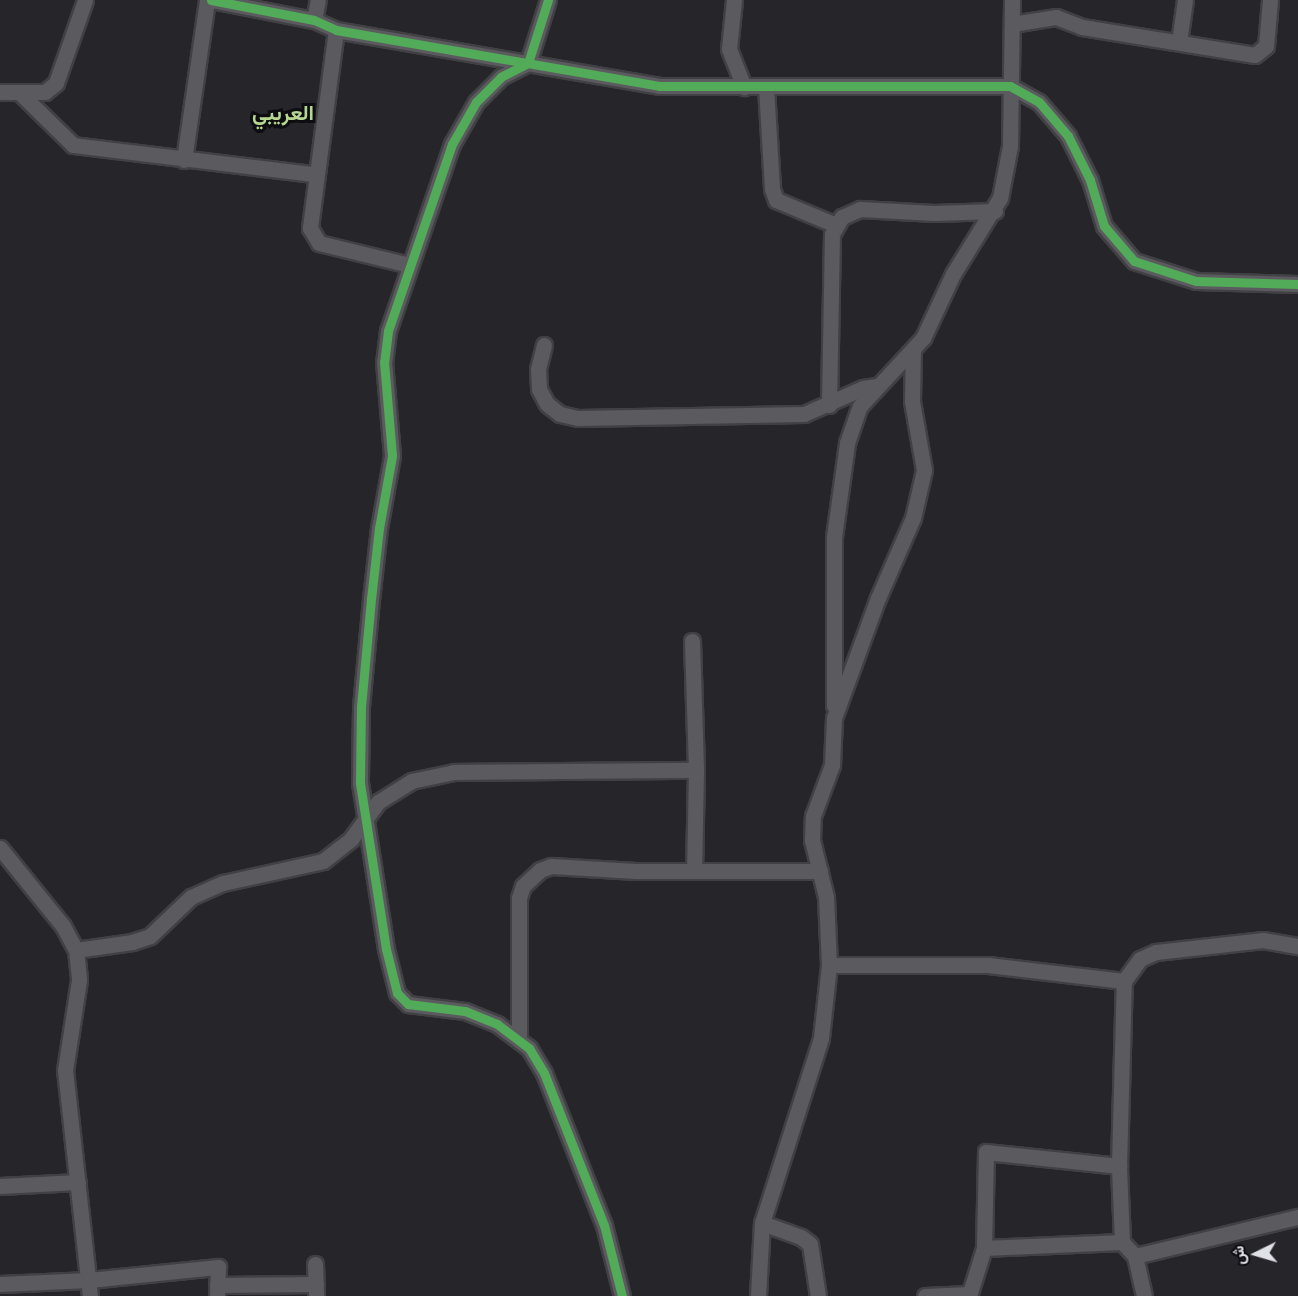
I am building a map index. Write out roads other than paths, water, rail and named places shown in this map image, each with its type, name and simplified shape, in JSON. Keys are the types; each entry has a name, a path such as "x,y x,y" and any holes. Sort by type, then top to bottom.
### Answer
{"street":[{"path":"0,92 21,94 45,92 56,83 85,0"},
{"path":"184,160 209,0 314,20 336,30 636,84 744,87 1010,86 1039,102 1068,136 1090,180 1104,226 1134,261 1196,281 1298,284"},
{"path":"314,20 318,0"},
{"path":"548,0 528,63 501,77 476,102 464,120 409,265 388,331 384,362 393,456 379,528 361,707 360,783 386,949 401,999 408,1004 465,1011 519,1038 544,1072 576,1151 604,1225 622,1296"},
{"path":"734,0 729,49 744,87"},
{"path":"758,1296 762,1223 818,1056 829,965 820,871 811,829 832,765 834,718 832,594 838,493 853,422 877,386 913,351 961,259 995,211 1007,167 1012,0"},
{"path":"1179,42 1185,0"},
{"path":"1012,24 1056,17 1082,27 1262,53 1266,46 1270,0"},
{"path":"336,30 309,218 314,239 409,265"},
{"path":"766,87 772,189 776,200 836,225"},
{"path":"21,94 73,145 314,174"},
{"path":"829,405 831,244 836,225 850,212 860,209 934,213 995,211"},
{"path":"544,345 538,369 539,389 553,409 578,418 794,415 829,405 863,388 877,386"},
{"path":"834,718 878,598 914,518 924,470 912,401 913,351"},
{"path":"692,641 696,770 694,871"},
{"path":"76,950 132,942 150,936 191,897 223,883 323,861 351,839 393,789 432,775 696,770"},
{"path":"0,848 63,926 76,950 79,980 65,1070 90,1296"},
{"path":"519,1038 519,898 530,877 551,866 694,871 820,871"},
{"path":"1144,1296 1135,1256 1122,1242 1119,1166 1124,981 1140,958 1156,952 1263,940 1298,946"},
{"path":"829,965 988,964 1124,981"},
{"path":"925,1296 969,1295 984,1248 986,1152 1119,1166"},
{"path":"0,1186 78,1182"},
{"path":"1135,1256 1298,1217"},
{"path":"762,1223 801,1237 810,1244 815,1255 818,1296"},
{"path":"984,1248 1122,1242"},
{"path":"0,1284 89,1280 218,1267 218,1290 316,1290 315,1264"}],"district":[{"name":"العريبي","path":"283,113"}]}
